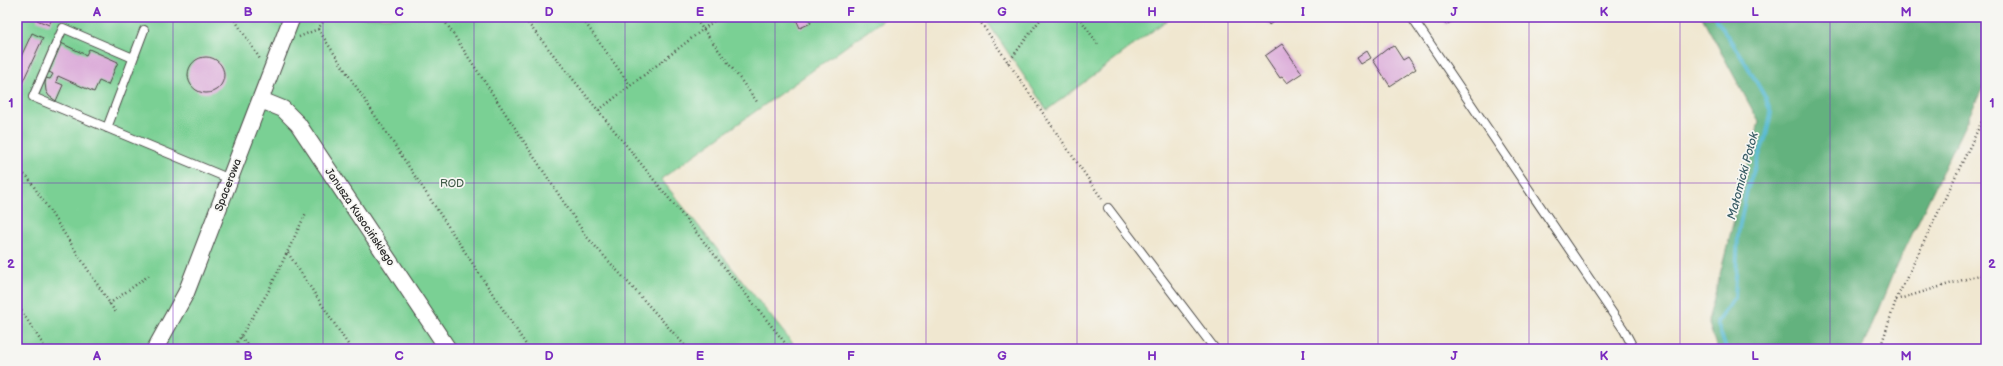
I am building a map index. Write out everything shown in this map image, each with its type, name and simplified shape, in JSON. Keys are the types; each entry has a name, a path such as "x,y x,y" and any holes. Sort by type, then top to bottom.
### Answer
{"street":[{"name":"Spacerowa","path":"155,349 186,294 289,24"},
{"name":"Janusza Kusocińskiego","path":"261,100 283,109 298,124 448,349"}],"lane":[{"path":"1412,17 1624,330 1634,349"},
{"path":"133,58 62,28 33,96 230,179"},
{"path":"107,128 144,30"},
{"path":"1108,208 1215,349"}],"path":[{"path":"233,17 264,66 271,71"},
{"path":"289,24 298,37 318,29 326,17"},
{"path":"442,17 586,236 688,349"},
{"path":"523,17 790,349"},
{"path":"581,17 630,85"},
{"path":"694,17 758,104"},
{"path":"599,110 719,17"},
{"path":"977,17 1108,208"},
{"path":"1008,63 1042,17"},
{"path":"1079,17 1099,46"},
{"path":"318,29 529,349"},
{"path":"1880,349 1896,300 1986,113"},
{"path":"17,171 27,176 116,313"},
{"path":"233,349 268,292 306,213"},
{"path":"288,253 351,349"},
{"path":"1896,300 1986,273"},
{"path":"109,304 151,274"},
{"path":"17,304 46,349"},
{"path":"241,337 251,349"}],"green space":[{"name":"ROD","path":"17,17 887,17 661,179 797,349 17,349"},
{"path":"984,17 1171,17 1047,110"},
{"path":"1702,17 1986,17 1986,81 1892,276 1862,349 1717,349 1708,321 1759,122"}],"building":[{"path":"38,17 53,17 49,25 37,20"},
{"path":"795,17 808,17 811,23 800,28"},
{"path":"1260,17 1280,17 1269,25 1265,18 1262,20"},
{"path":"1441,17 1459,17 1446,25"},
{"path":"32,33 43,38 17,94 17,65"},
{"path":"61,43 86,55 89,49 118,62 108,85 99,81 94,92 58,76 56,82 63,85 56,101 49,96 46,91 46,78 50,79 53,74 49,72"},
{"path":"1282,44 1302,73 1287,83 1282,77 1280,78 1265,56"},
{"path":"1394,46 1403,60 1408,57 1416,69 1390,86 1373,60 1387,49"},
{"path":"1367,51 1371,58 1361,64 1357,58"},
{"path":"209,57 219,62 223,68 223,82 219,88 213,92 203,93 193,88 189,82 188,72 193,62 199,58"}],"waterway":[{"name":"Małomicki Potok","path":"1715,17 1746,64 1765,97 1771,113 1766,136 1747,190 1738,234 1735,297 1717,322 1726,349"}]}
